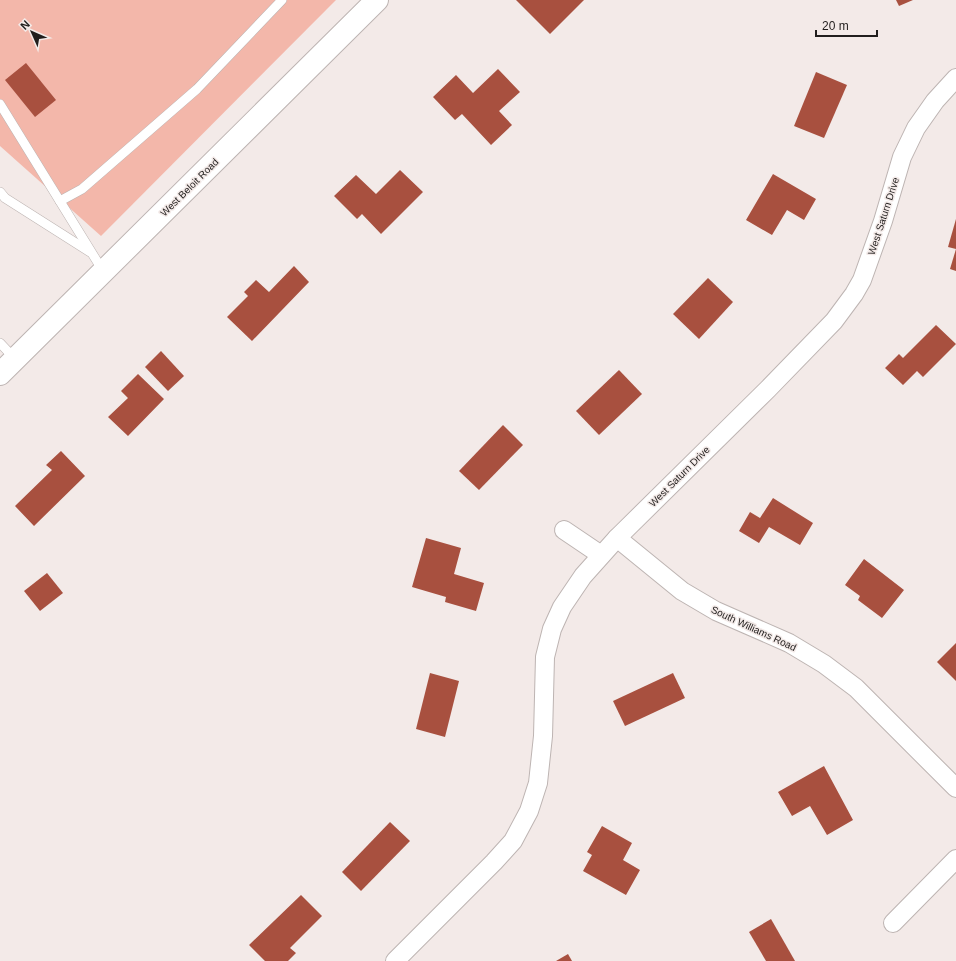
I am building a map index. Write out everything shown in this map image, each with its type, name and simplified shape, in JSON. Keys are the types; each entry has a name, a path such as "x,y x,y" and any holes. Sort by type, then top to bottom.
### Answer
{"main road":[{"name":"West Beloit Road","path":"7,366 98,263 377,0"}],"street":[{"name":"West Saturn Drive","path":"402,959 513,841 529,811 538,783 544,736 545,657 552,629 562,607 583,576 617,538 768,389 834,321 854,294 862,280 883,221 902,157 916,128 935,101 956,78"},
{"path":"564,530 601,555"},
{"name":"South Williams Road","path":"617,538 682,591 716,611 789,643 824,664 856,688 956,788"},
{"path":"893,923 956,859"}],"lane":[{"path":"60,201 82,189 197,89 282,0"},
{"path":"0,104 98,263"},
{"path":"0,192 5,198 98,263"},
{"path":"0,343 7,366"}],"shaded area":[{"path":"0,0 336,0 101,236 0,146"}],"building":[{"path":"516,0 584,0 550,34"},
{"path":"896,0 913,0 899,6"},
{"path":"26,63 56,100 35,117 5,80"},
{"path":"498,69 520,92 499,111 512,125 491,145 462,114 455,120 433,97 456,75 473,93"},
{"path":"816,72 847,85 824,138 794,126"},
{"path":"400,170 423,192 381,234 362,214 357,219 334,196 356,175 376,194"},
{"path":"773,174 816,199 804,220 787,210 772,235 746,220"},
{"path":"956,219 956,249 948,247"},
{"path":"956,249 956,271 950,269"},
{"path":"294,266 309,282 252,341 227,317 248,296 244,292 256,280 269,292"},
{"path":"708,278 733,302 699,339 673,314"},
{"path":"936,325 956,344 923,377 917,371 903,385 885,368 899,354 903,358"},
{"path":"161,351 184,376 168,391 145,367"},
{"path":"619,370 642,394 599,435 576,411"},
{"path":"138,374 164,399 128,436 108,417 128,398 121,391"},
{"path":"503,425 523,445 479,490 459,471"},
{"path":"61,451 85,476 34,526 15,506 52,470 46,465"},
{"path":"773,498 813,523 800,545 769,527 759,543 739,531 750,512 760,518"},
{"path":"426,538 461,548 454,574 484,583 476,611 445,602 446,597 412,587"},
{"path":"864,559 904,590 882,618 858,600 860,596 845,585"},
{"path":"47,573 63,593 40,611 24,591"},
{"path":"956,643 956,681 937,662"},
{"path":"430,673 459,681 445,737 416,729"},
{"path":"673,673 685,698 625,726 613,701"},
{"path":"824,766 853,820 827,835 810,806 792,816 778,792"},
{"path":"390,822 410,841 361,891 342,872"},
{"path":"602,826 632,843 623,860 640,870 626,895 583,871 592,855 587,852"},
{"path":"301,895 322,916 290,948 296,953 288,961 265,961 249,945"},
{"path":"771,919 795,961 766,961 749,932"},
{"path":"568,954 572,961 556,961"}]}
